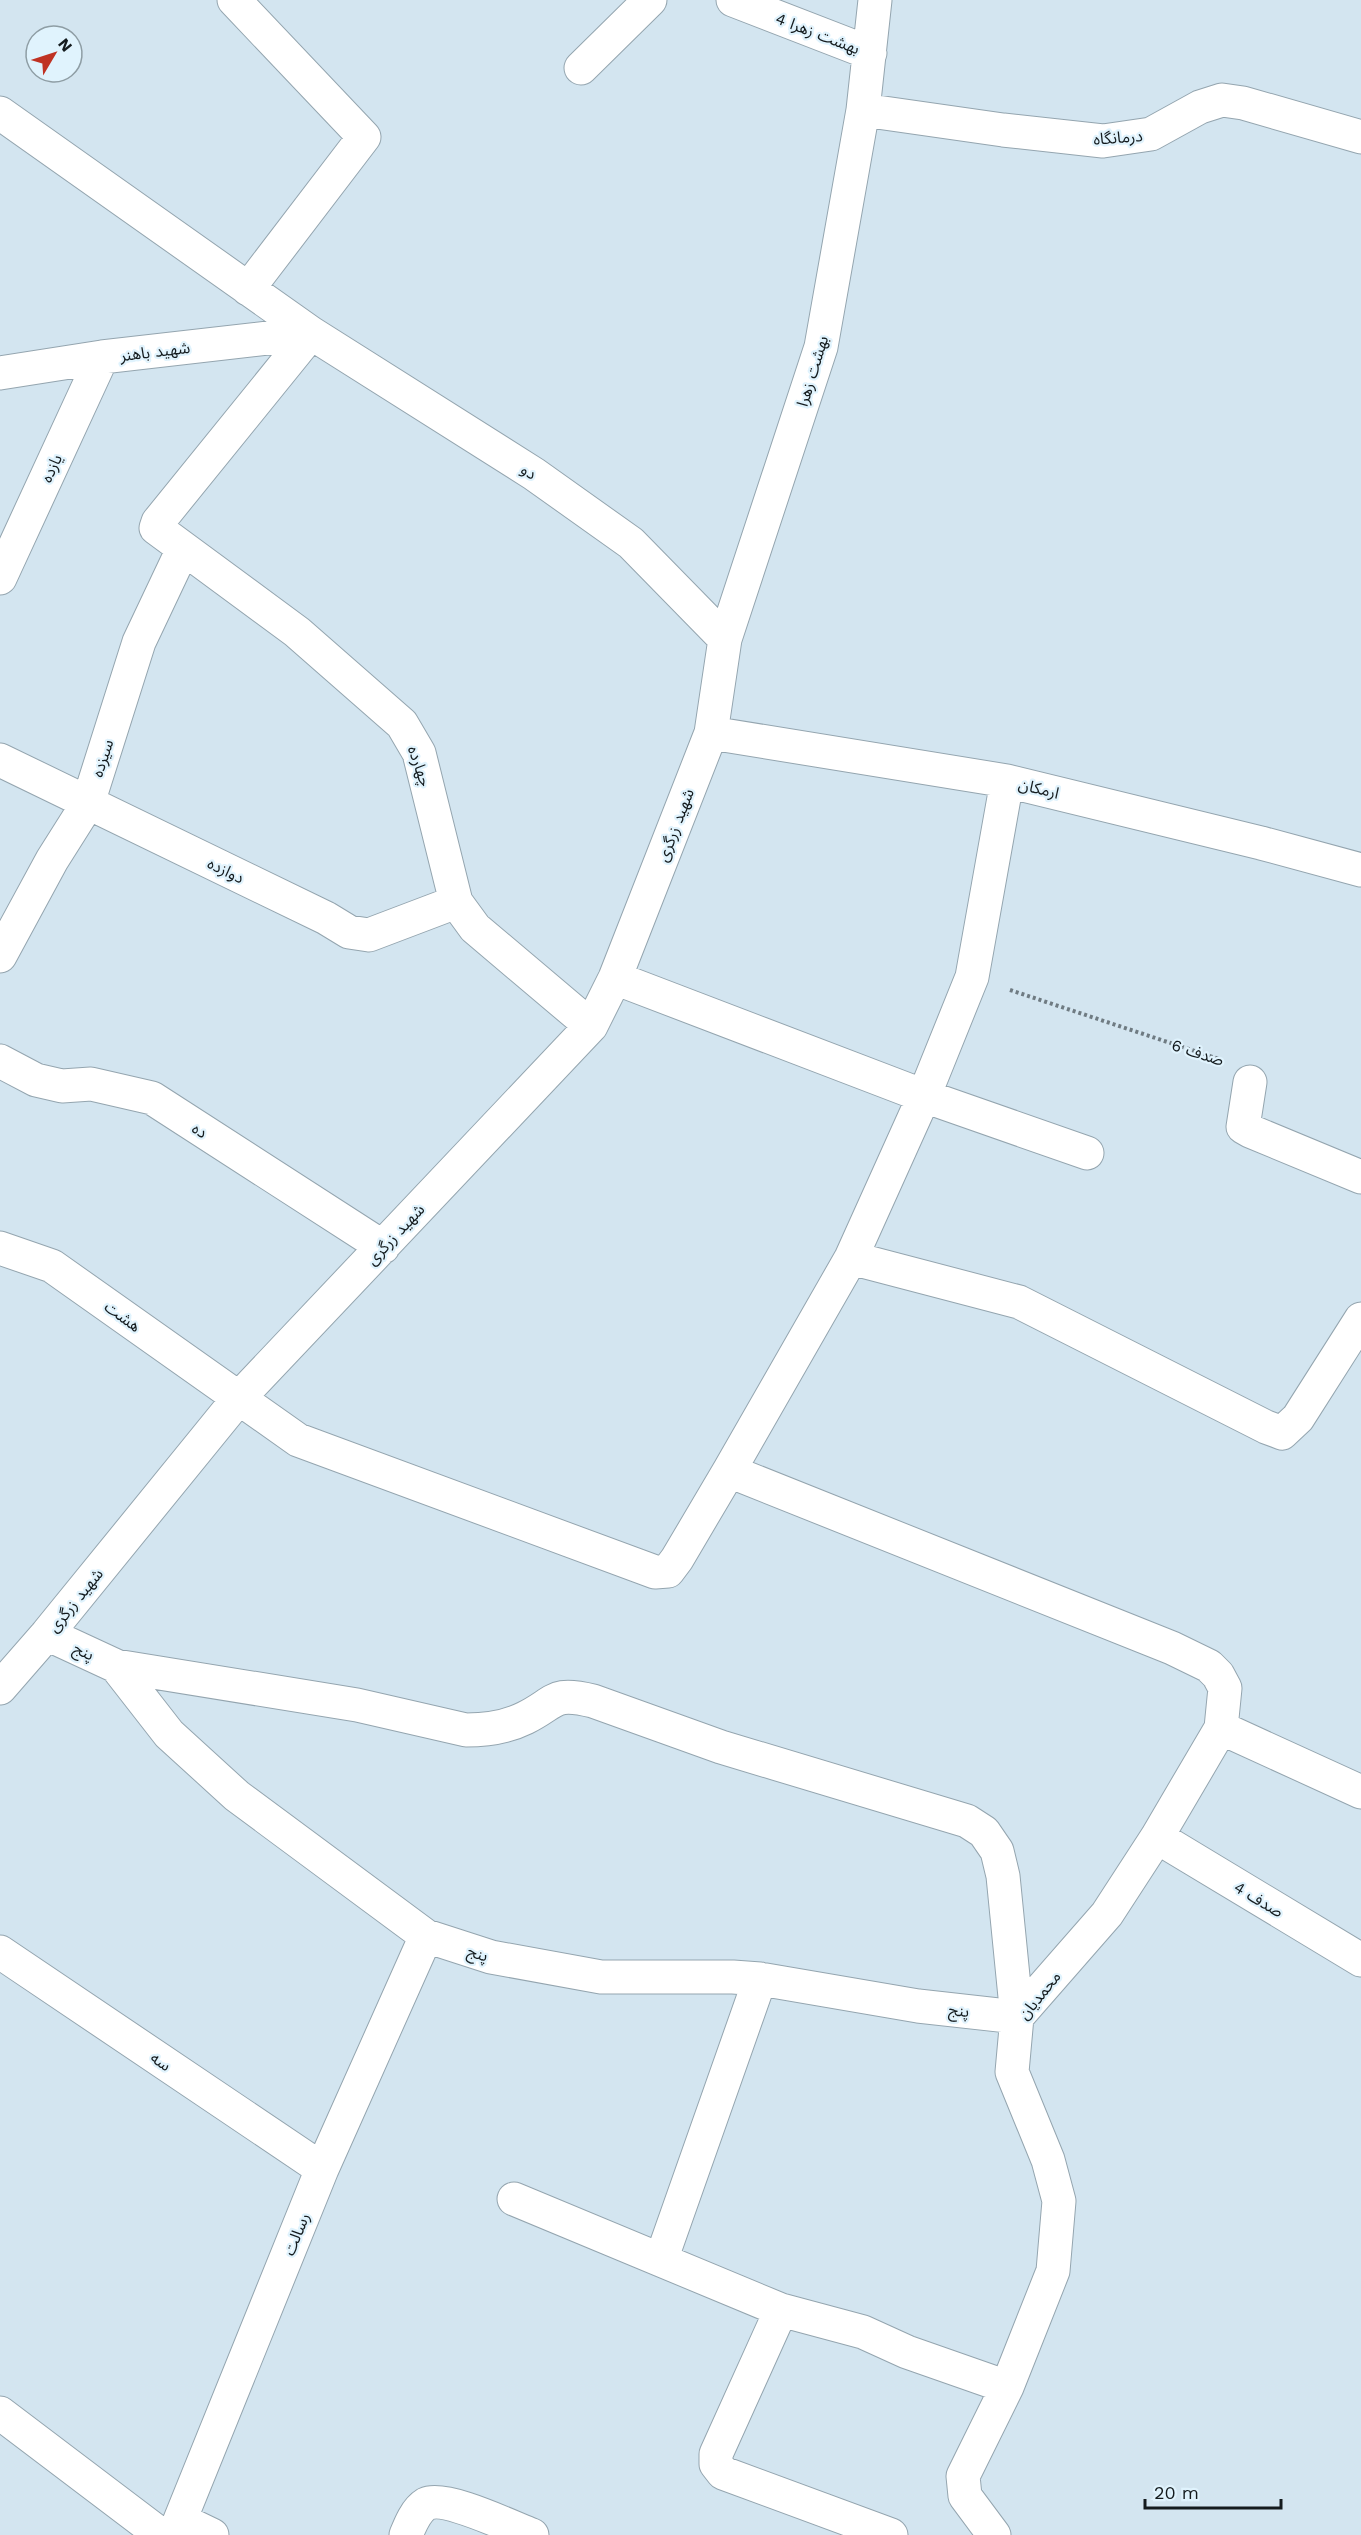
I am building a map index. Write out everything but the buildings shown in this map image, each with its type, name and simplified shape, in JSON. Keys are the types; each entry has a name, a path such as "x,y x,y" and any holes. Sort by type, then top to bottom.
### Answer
{"street":[{"path":"234,0 364,136 249,289"},
{"path":"581,68 650,0"},
{"name":"بهشت زهرا 4","path":"733,0 870,53"},
{"name":"بهشت زهرا","path":"711,733 725,639 821,347 863,110 875,0"},
{"name":"درمانگاه","path":"863,110 1003,130 1103,141 1151,134 1200,107 1222,100 1243,103 1361,137"},
{"name":"دو","path":"0,113 311,333 534,474 631,543 725,639"},
{"name":"شهید باهنر","path":"0,373 102,357 311,333"},
{"name":"چهارده","path":"311,333 158,522 156,528 297,632 402,724 419,753 456,902 475,928 591,1026"},
{"name":"یازده","path":"0,578 102,357"},
{"name":"سیزده","path":"0,956 52,860 88,803 139,642 183,549"},
{"name":"ارمکان","path":"711,733 1007,780 1361,870"},
{"name":"شهید زرگری","path":"0,1688 47,1634 238,1399 591,1026 615,978 711,733"},
{"name":"دوازده","path":"0,760 42,778 88,803 326,918 349,932 369,935 456,902"},
{"name":"هشت","path":"0,1248 52,1266 298,1440 655,1572 668,1570 677,1559 729,1471 851,1258 924,1096 972,977 1007,780"},
{"path":"615,978 924,1096 1087,1153"},
{"name":"ده","path":"0,1061 36,1080 62,1086 92,1084 152,1098 383,1247"},
{"path":"1250,1082 1243,1126 1250,1131 1361,1177"},
{"path":"851,1258 1019,1302 1282,1433 1298,1418 1361,1319"},
{"path":"729,1471 1172,1648 1209,1666 1218,1675 1225,1688 1221,1728 1361,1792"},
{"name":"پنج","path":"47,1634 116,1666 169,1734 237,1796 426,1936 491,1957 601,1977 760,1979 918,2006 1017,2017"},
{"path":"116,1666 357,1705 466,1730 481,1730 511,1724 554,1699 572,1696 593,1701 721,1746 967,1821 984,1832 997,1851 1003,1876 1017,2017"},
{"name":"محمدیان","path":"994,2535 965,2496 963,2476 1007,2387 1053,2271 1059,2201 1047,2160 1012,2072 1017,2017 1107,1914 1157,1837 1221,1728"},
{"name":"صدف 4","path":"1157,1837 1361,1960"},
{"name":"رسالت","path":"172,2530 322,2169 426,1936"},
{"name":"سه","path":"0,1952 322,2169"},
{"path":"661,2260 760,1979"},
{"path":"514,2199 781,2310 863,2332 907,2352 1007,2387"},
{"path":"781,2310 716,2454 716,2464 723,2473 891,2535"},
{"path":"0,2413 172,2530 212,2535"},
{"path":"406,2535 414,2518 426,2505 446,2502 532,2535"}],"path":[{"name":"صدف 6","path":"972,977 1243,1067 1249,1072 1250,1082"}]}
